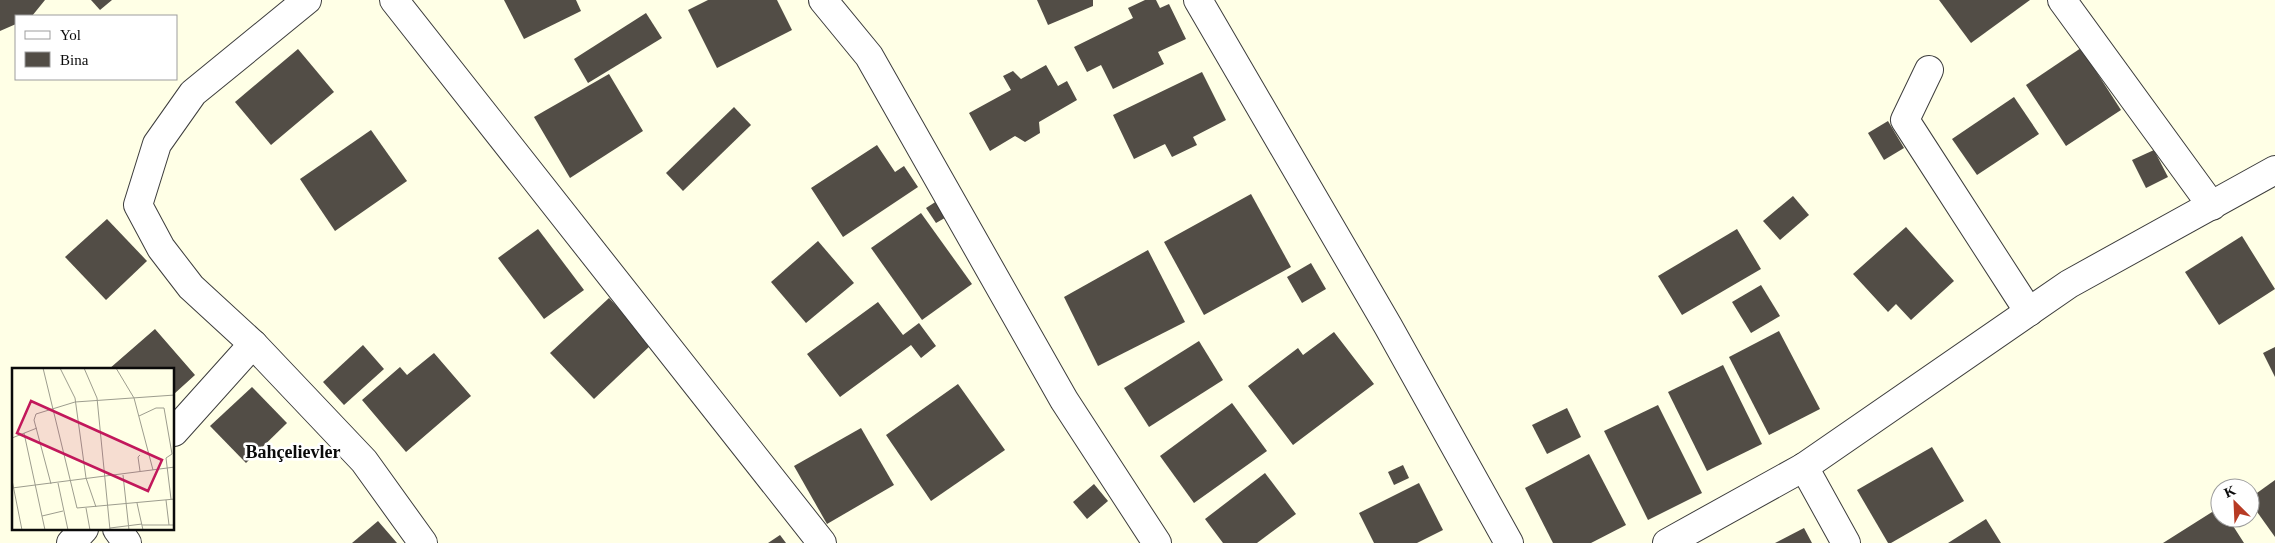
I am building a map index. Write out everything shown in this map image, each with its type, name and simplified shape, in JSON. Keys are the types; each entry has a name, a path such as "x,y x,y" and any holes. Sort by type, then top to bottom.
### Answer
{"street":[{"path":"307,0 193,92 157,144 138,205 161,248 192,287 253,344 364,462 423,543"},
{"path":"394,0 822,543"},
{"path":"822,0 869,56 1064,400 1157,543"},
{"path":"1198,0 1388,326 1509,543"},
{"path":"2062,0 2212,206"},
{"path":"1929,70 1905,120 2029,312"},
{"path":"1667,543 1804,467 2069,284 2275,170"},
{"path":"175,431 253,344"},
{"path":"1804,467 1846,543"},
{"path":"71,543 83,530"},
{"path":"118,530 127,543"}],"building":[{"path":"0,0 45,0 33,15 15,15 15,24 0,31"},
{"path":"91,0 112,0 100,10"},
{"path":"504,0 576,0 581,11 524,39"},
{"path":"708,0 777,0 792,30 717,68 688,10"},
{"path":"1037,0 1093,0 1093,6 1048,25"},
{"path":"1145,0 1156,0 1160,8 1169,4 1186,39 1158,52 1164,64 1113,89 1101,65 1087,72 1074,47 1133,18 1128,8"},
{"path":"1939,0 2030,0 1971,43"},
{"path":"646,13 662,38 588,83 574,59"},
{"path":"2081,48 2121,110 2066,146 2026,85"},
{"path":"298,49 334,92 271,145 235,102"},
{"path":"1046,65 1058,86 1067,81 1077,100 1039,122 1040,133 1025,142 1015,136 990,151 969,113 1011,90 1003,76 1013,71 1021,79"},
{"path":"1202,72 1226,120 1193,137 1197,145 1172,157 1165,144 1134,159 1113,115"},
{"path":"609,74 643,131 570,178 534,117"},
{"path":"2014,97 2039,134 1977,175 1952,139"},
{"path":"734,107 751,125 683,191 666,173"},
{"path":"1888,121 1904,148 1884,160 1868,133"},
{"path":"371,130 407,181 335,231 300,179"},
{"path":"877,145 895,172 904,166 918,187 843,237 811,188"},
{"path":"2154,150 2168,177 2146,188 2132,160"},
{"path":"1251,194 1291,267 1204,315 1164,242"},
{"path":"1793,196 1809,215 1780,240 1763,221"},
{"path":"940,199 950,215 936,223 926,208"},
{"path":"921,213 972,284 922,320 871,248"},
{"path":"107,219 147,261 106,300 65,257"},
{"path":"1906,227 1954,281 1911,320 1896,304 1888,312 1853,274"},
{"path":"538,229 584,290 544,319 498,258"},
{"path":"1737,229 1761,269 1682,315 1658,276"},
{"path":"2242,236 2275,289 2219,325 2185,272"},
{"path":"818,241 854,283 806,323 771,282"},
{"path":"1148,250 1185,322 1098,366 1064,297"},
{"path":"1311,263 1326,289 1302,303 1287,277"},
{"path":"1761,285 1780,316 1751,333 1732,302"},
{"path":"609,298 652,344 594,399 550,353"},
{"path":"878,302 903,335 919,323 936,346 921,358 911,345 840,397 807,354"},
{"path":"155,329 195,375 175,393 175,368 110,368"},
{"path":"1779,331 1820,409 1769,435 1729,357"},
{"path":"1334,332 1374,384 1293,445 1248,386 1298,348 1303,355"},
{"path":"1199,341 1223,380 1149,427 1124,388"},
{"path":"363,345 384,369 344,405 323,382"},
{"path":"2275,347 2275,377 2263,353"},
{"path":"434,353 471,396 406,452 362,400 400,367 407,375"},
{"path":"1723,365 1762,444 1707,471 1668,392"},
{"path":"958,384 1005,450 931,501 886,435"},
{"path":"252,387 287,423 246,463 210,426"},
{"path":"1232,403 1267,451 1194,503 1160,456"},
{"path":"1658,405 1702,493 1648,520 1604,431"},
{"path":"1567,408 1581,437 1547,454 1532,425"},
{"path":"861,428 894,485 827,524 794,466"},
{"path":"1932,447 1964,501 1888,543 1857,490"},
{"path":"1589,454 1626,525 1591,543 1553,543 1525,488"},
{"path":"1403,465 1409,478 1394,485 1388,472"},
{"path":"1265,473 1296,514 1257,543 1223,543 1205,519"},
{"path":"2275,480 2275,537 2260,516 2260,491"},
{"path":"1419,483 1443,530 1417,543 1374,543 1359,513"},
{"path":"1094,484 1108,501 1087,519 1073,502"},
{"path":"2210,513 2210,528 2234,528 2244,543 2163,543"},
{"path":"1986,519 2001,543 1948,543"},
{"path":"378,521 397,543 352,543"},
{"path":"1804,528 1812,543 1775,543"},
{"path":"780,535 786,543 768,543"}],"district":[{"name":"Bahçelievler","path":"293,452"}]}
